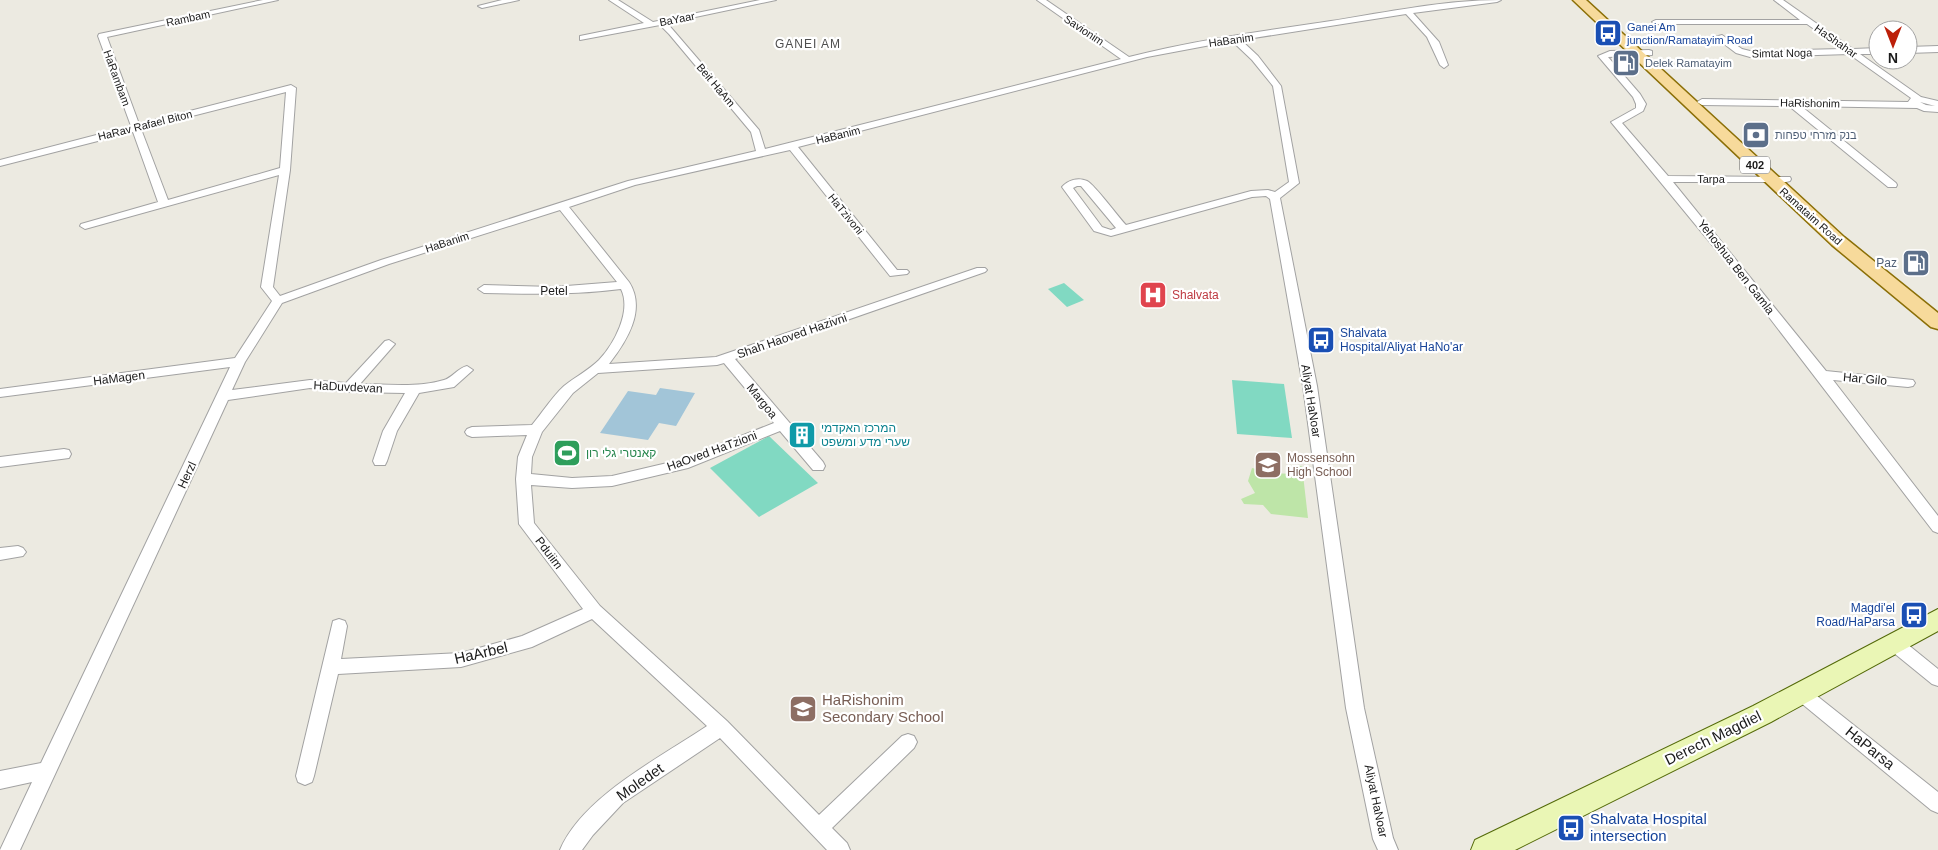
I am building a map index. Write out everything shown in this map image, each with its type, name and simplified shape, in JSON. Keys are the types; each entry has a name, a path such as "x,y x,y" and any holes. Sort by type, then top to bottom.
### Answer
{"main road":[{"name":"Ramataim Road","path":"1579,0 1702,102 1786,179 1938,307"},
{"name":"Ramataim Road","path":"1593,0 1642,54 1769,178 1838,241 1938,323"},
{"name":"Derech Magdiel","path":"1485,850 1762,714 1895,644 1938,619"}],"street":[{"name":"Rambam","path":"102,36 274,0"},
{"path":"482,6 515,0"},
{"path":"613,0 652,24"},
{"name":"BaYaar","path":"583,38 772,0"},
{"name":"Savionim","path":"1040,0 1128,60"},
{"name":"HaBanim","path":"278,301 385,262 632,183 792,146 1128,60 1192,45 1496,0"},
{"name":"HaShahar","path":"1778,0 1917,102"},
{"path":"1408,12 1427,30 1439,46 1444,65"},
{"name":"Beit HaAm","path":"661,22 672,32 756,132 761,152"},
{"path":"1656,22 1809,22"},
{"name":"HaRambam","path":"102,36 164,204"},
{"name":"Simtat Noga","path":"1719,36 1739,51 1750,54 1868,51"},
{"path":"1123,229 1085,184 1080,181 1067,188 1098,229 1111,233 1251,194 1268,193 1275,197 1294,183 1277,86 1256,58 1235,39"},
{"path":"1918,50 1938,49"},
{"name":"Yehoshua Ben Gamla","path":"1642,54 1610,54 1602,56 1637,96 1641,104 1640,109 1616,122 1666,179 1822,375 1938,527"},
{"name":"HaRav Rafael Biton","path":"0,162 290,88 285,170"},
{"name":"HaRishonim","path":"1702,102 1917,102"},
{"path":"1917,102 1936,109"},
{"path":"1791,103 1892,185"},
{"name":"HaTzivoni","path":"792,146 894,274 903,272"},
{"path":"85,226 285,170 267,287 278,301"},
{"name":"Tarpa","path":"1666,179 1786,179"},
{"name":"Aliyat HaNoar","path":"1275,197 1310,386 1355,708 1388,850"},
{"name":"Pduiim","path":"562,205 624,285 630,295 630,310 626,326 614,349 596,369 568,390 536,430 526,457 523,479 527,524 594,611 721,727 840,850"},
{"name":"Shah Haoved Hazivni","path":"596,369 717,361 981,270"},
{"name":"Petel","path":"484,289 554,292 593,290 624,285"},
{"name":"Herzl","path":"10,850 239,362 278,301"},
{"path":"349,388 390,344"},
{"name":"Margoa","path":"727,358 781,425 818,466"},
{"name":"HaMagen","path":"0,393 239,362"},
{"name":"HaDuvdevan","path":"224,396 310,384 349,388 414,389 449,384 467,370"},
{"name":"Har Gilo","path":"1822,375 1908,383"},
{"path":"380,462 390,431 414,389"},
{"name":"HaOved HaTzioni","path":"523,479 572,483 612,481 683,464 781,425"},
{"path":"472,432 536,430"},
{"path":"0,462 64,454"},
{"path":"0,554 18,552"},
{"name":"HaArbel","path":"331,668 461,660 526,642 594,611"},
{"path":"304,776 331,668 339,626"},
{"path":"1895,644 1938,679"},
{"name":"HaParsa","path":"1801,693 1938,804"},
{"name":"Moledet","path":"570,850 586,828 616,797 721,727"},
{"path":"819,828 908,742"},
{"path":"0,780 46,771"}],"green space":[{"path":"1064,283 1084,300 1067,307 1048,289"},
{"path":"1232,380 1284,384 1292,438 1237,434"},
{"path":"769,436 818,483 759,517 710,468"},
{"path":"1295,466 1302,466 1308,518 1271,514 1263,505 1244,504 1241,499 1255,493 1248,481 1252,468 1273,473 1292,474"}],"water":[{"path":"660,388 695,393 676,426 659,423 648,440 600,433 628,391 656,395"}],"place":[{"name":"Ganei Am junction/Ramatayim Road","path":"1608,33"},
{"name":"Delek Ramatayim","path":"1626,63"},
{"name":"בנק מזרחי טפחות","path":"1756,135"},
{"name":"Paz","path":"1916,263"},
{"name":"Shalvata","path":"1153,295"},
{"name":"Shalvata Hospital/Aliyat HaNo'ar","path":"1321,340"},
{"name":"המרכז האקדמי שערי מדע ומשפט","path":"802,435"},
{"name":"קאנטרי גלי רון","path":"567,453"},
{"name":"Mossensohn High School","path":"1268,465"},
{"name":"Magdi'el Road/HaParsa","path":"1914,615"},
{"name":"HaRishonim Secondary School","path":"803,709"},
{"name":"Shalvata Hospital intersection","path":"1571,828"}],"district":[{"name":"GANEI AM","path":"808,44"}]}
